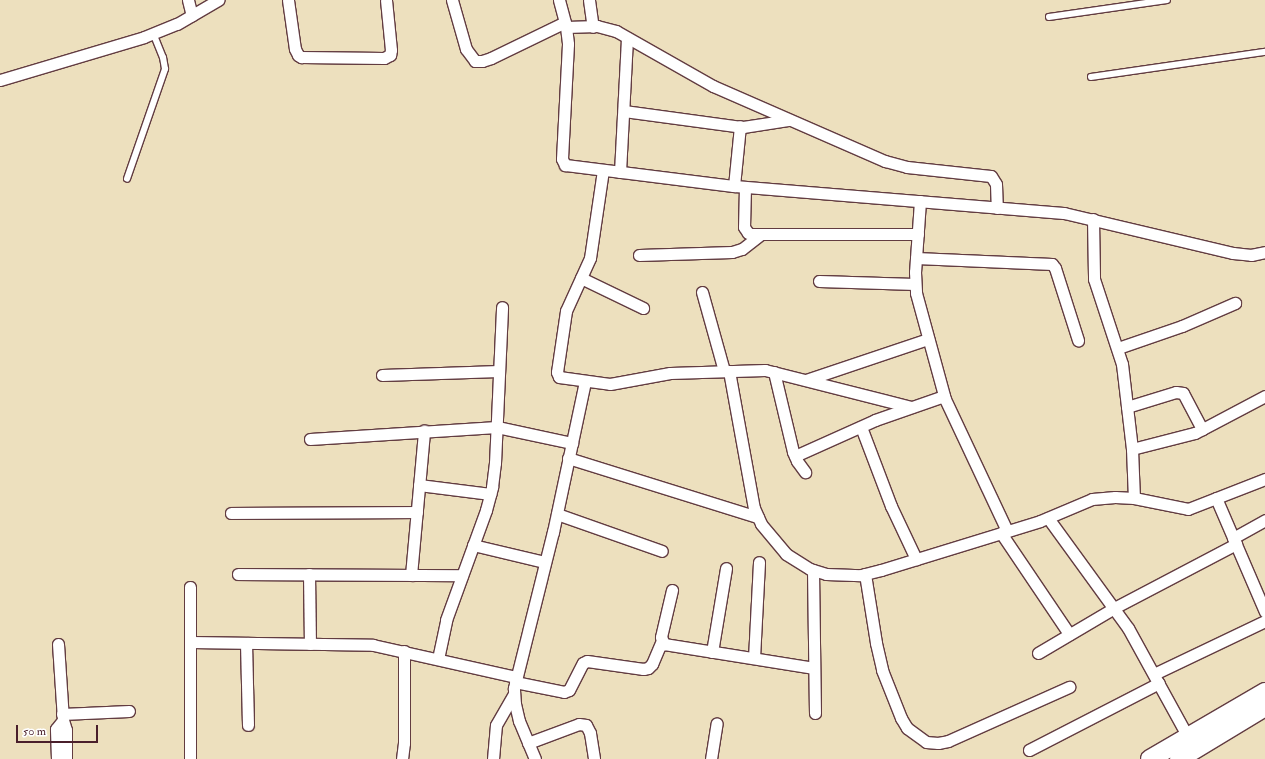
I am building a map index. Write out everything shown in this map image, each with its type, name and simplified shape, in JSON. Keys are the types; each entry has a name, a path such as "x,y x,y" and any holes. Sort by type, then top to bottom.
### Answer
{"highway":[{"path":"1150,759 1265,692"},
{"path":"1179,759 1265,708"}],"street":[{"path":"188,0 192,16"},
{"path":"0,80 154,33 192,16 218,0"},
{"path":"288,0 295,49 301,57 384,58 390,55 391,50 386,0"},
{"path":"452,0 466,48 470,56 475,61 482,61 491,58 566,25 607,28 713,86 895,164 991,176 996,184 997,208"},
{"path":"559,0 566,25 568,44 562,158 563,163 569,166 740,186 1064,213 1233,253 1251,255 1265,252"},
{"path":"589,0 593,27"},
{"path":"620,172 627,38"},
{"path":"624,111 740,126 790,120"},
{"path":"740,126 740,186 744,227 748,233 918,234"},
{"path":"603,170 590,258 566,311 557,372 560,378 610,384 670,373 727,371 774,372 911,407"},
{"path":"920,201 915,284 928,339 944,396 1004,532 1069,634"},
{"path":"1093,219 1094,279 1118,348 1122,364 1132,449 1134,498"},
{"path":"639,255 732,252 742,249 761,234"},
{"path":"916,258 1052,264 1055,268 1078,340"},
{"path":"580,278 643,308"},
{"path":"819,281 915,284"},
{"path":"702,292 727,371 754,508 761,524 786,554 813,570 826,574 865,574 1048,518 1092,499 1115,497 1134,498 1188,509 1265,479"},
{"path":"1118,348 1182,326 1235,303"},
{"path":"438,659 442,630 473,546 490,494 495,463 502,307"},
{"path":"805,380 928,339"},
{"path":"382,375 499,371"},
{"path":"774,372 795,456 805,472"},
{"path":"535,759 518,716 514,694 516,680 557,514 585,381"},
{"path":"1127,407 1179,392 1186,397 1202,429"},
{"path":"795,456 861,427 911,407 944,396"},
{"path":"1132,449 1182,437 1202,429 1265,396"},
{"path":"310,439 497,427 572,443"},
{"path":"861,427 891,506 916,559"},
{"path":"411,575 424,431"},
{"path":"568,458 758,517"},
{"path":"419,485 490,494"},
{"path":"1216,498 1265,612"},
{"path":"231,513 417,512"},
{"path":"557,514 662,551"},
{"path":"1048,518 1128,628 1188,737"},
{"path":"1038,652 1234,541 1265,520"},
{"path":"473,546 545,562"},
{"path":"754,658 759,562"},
{"path":"712,652 726,568"},
{"path":"813,570 815,712"},
{"path":"238,574 462,575"},
{"path":"309,574 310,644"},
{"path":"865,574 876,643 882,670 904,723 917,736 926,742 938,743 948,741 1069,687"},
{"path":"190,587 190,759"},
{"path":"191,642 373,645 438,659 564,692 569,690 583,662 643,669 648,668 652,664 662,641 661,637 672,590"},
{"path":"1029,750 1265,620"},
{"path":"662,641 667,645 814,668"},
{"path":"246,643 248,725"},
{"path":"58,644 62,717 66,730 66,759"},
{"path":"402,759 404,743 404,651"},
{"path":"493,759 496,725 514,694"},
{"path":"62,717 129,711"},
{"path":"57,759 56,729 62,717"},
{"path":"711,759 717,723"},
{"path":"528,743 579,724 586,725 590,733 594,759"}],"lane":[{"path":"1049,17 1167,0"},
{"path":"127,180 165,69 163,58 154,33"},
{"path":"1091,77 1265,52"}]}
